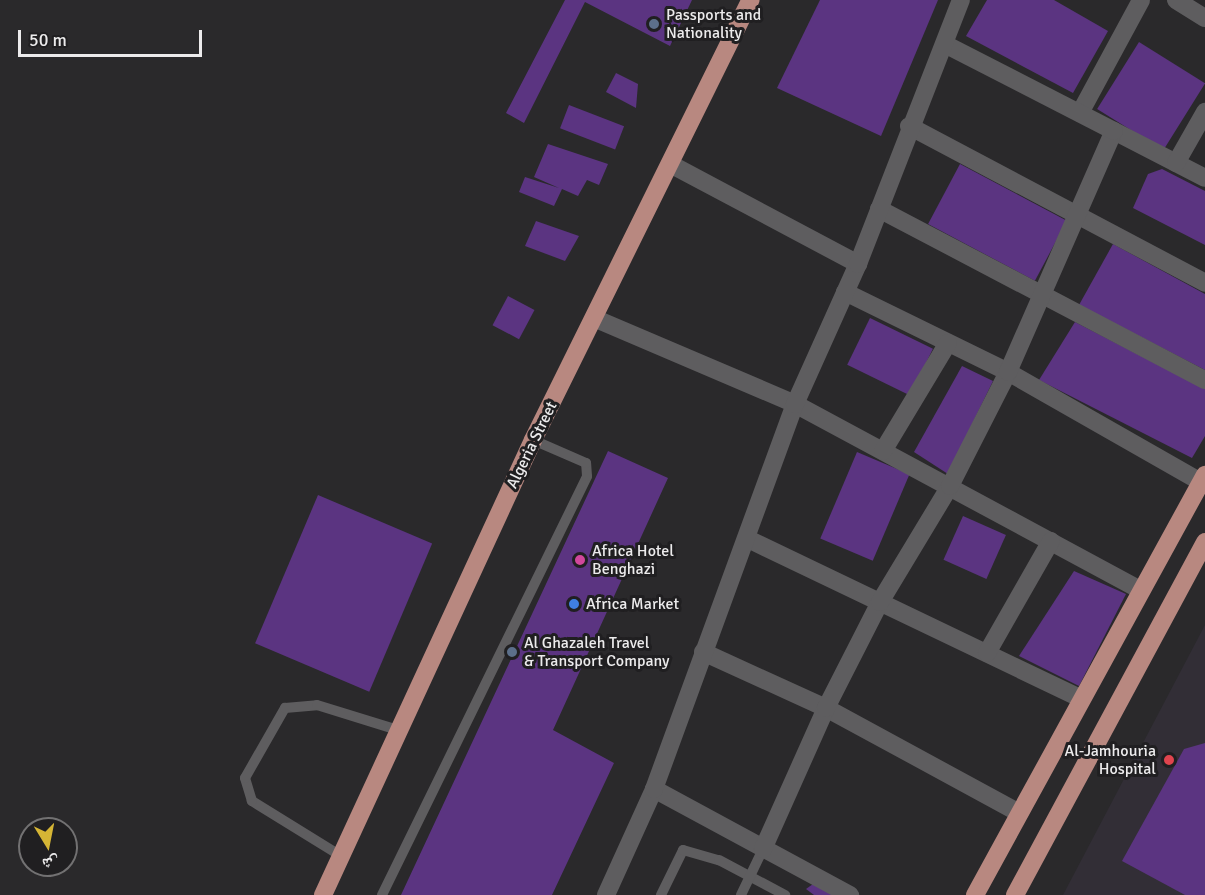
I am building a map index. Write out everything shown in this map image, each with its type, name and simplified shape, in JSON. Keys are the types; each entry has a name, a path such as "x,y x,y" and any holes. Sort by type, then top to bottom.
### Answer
{"main road":[{"name":"Algeria Street","path":"323,895 533,440 672,165 750,0"},
{"path":"975,895 1203,478"},
{"path":"1015,895 1205,542"}],"street":[{"path":"606,895 654,789 703,652 748,539 795,404 858,264 909,126 945,44 961,0"},
{"path":"1080,113 1141,0"},
{"path":"1176,0 1205,18"},
{"path":"945,44 1205,178"},
{"path":"1176,163 1205,112"},
{"path":"909,126 1205,283"},
{"path":"763,849 826,708 880,602 950,486 1008,372 1114,131"},
{"path":"672,165 858,264"},
{"path":"879,209 1205,380"},
{"path":"845,292 1008,372 1203,478"},
{"path":"596,319 795,404 1141,590"},
{"path":"884,451 948,343"},
{"path":"748,539 1082,699"},
{"path":"987,653 1051,541"},
{"path":"703,652 826,708 1019,813"},
{"path":"654,789 850,895"}],"lane":[{"path":"382,895 588,472 586,463 533,440"},
{"path":"341,856 252,801 245,778 285,708 317,705 398,730"},
{"path":"741,895 763,849"},
{"path":"661,895 683,850 719,860 785,895"}],"shaded area":[{"name":"Al-Jamhouria Hospital","path":"1205,625 1205,895 1063,895"}],"building":[{"path":"565,0 692,0 670,46 585,2 524,123 506,113"},
{"path":"820,0 938,0 881,136 777,88"},
{"path":"987,0 1054,0 1108,31 1073,93 966,36"},
{"path":"1139,42 1205,83 1163,150 1097,109"},
{"path":"616,73 638,84 636,108 606,92"},
{"path":"569,105 624,126 615,149 560,128"},
{"path":"548,144 608,164 599,185 587,180 578,196 562,189 554,206 519,192 525,177 559,188 534,177"},
{"path":"960,164 1067,221 1035,281 928,224"},
{"path":"1162,169 1205,191 1205,245 1133,208 1148,174"},
{"path":"536,221 579,236 565,261 525,246"},
{"path":"1113,244 1205,294 1205,370 1079,305"},
{"path":"508,296 534,310 519,339 493,325"},
{"path":"870,318 933,349 910,395 847,365"},
{"path":"1075,322 1205,389 1205,436 1192,458 1039,380"},
{"path":"962,366 993,381 948,474 914,452"},
{"name":"Africa Market","path":"608,451 668,478 553,730 614,763 552,895 401,895"},
{"path":"857,452 909,474 873,561 820,539"},
{"path":"318,495 432,543 369,692 255,643"},
{"path":"963,516 1006,535 986,579 943,560"},
{"path":"1074,571 1126,594 1079,686 1019,656"},
{"path":"1205,743 1205,895 1185,895 1122,861 1184,749"},
{"path":"813,884 834,895 814,895 806,889"}],"place":[{"name":"Passports and Nationality","path":"654,24"},
{"name":"Africa Hotel Benghazi","path":"580,560"},
{"name":"Africa Market","path":"574,604"},
{"name":"Al Ghazaleh Travel & Transport Company","path":"512,652"},
{"name":"Al-Jamhouria Hospital","path":"1169,760"}]}
